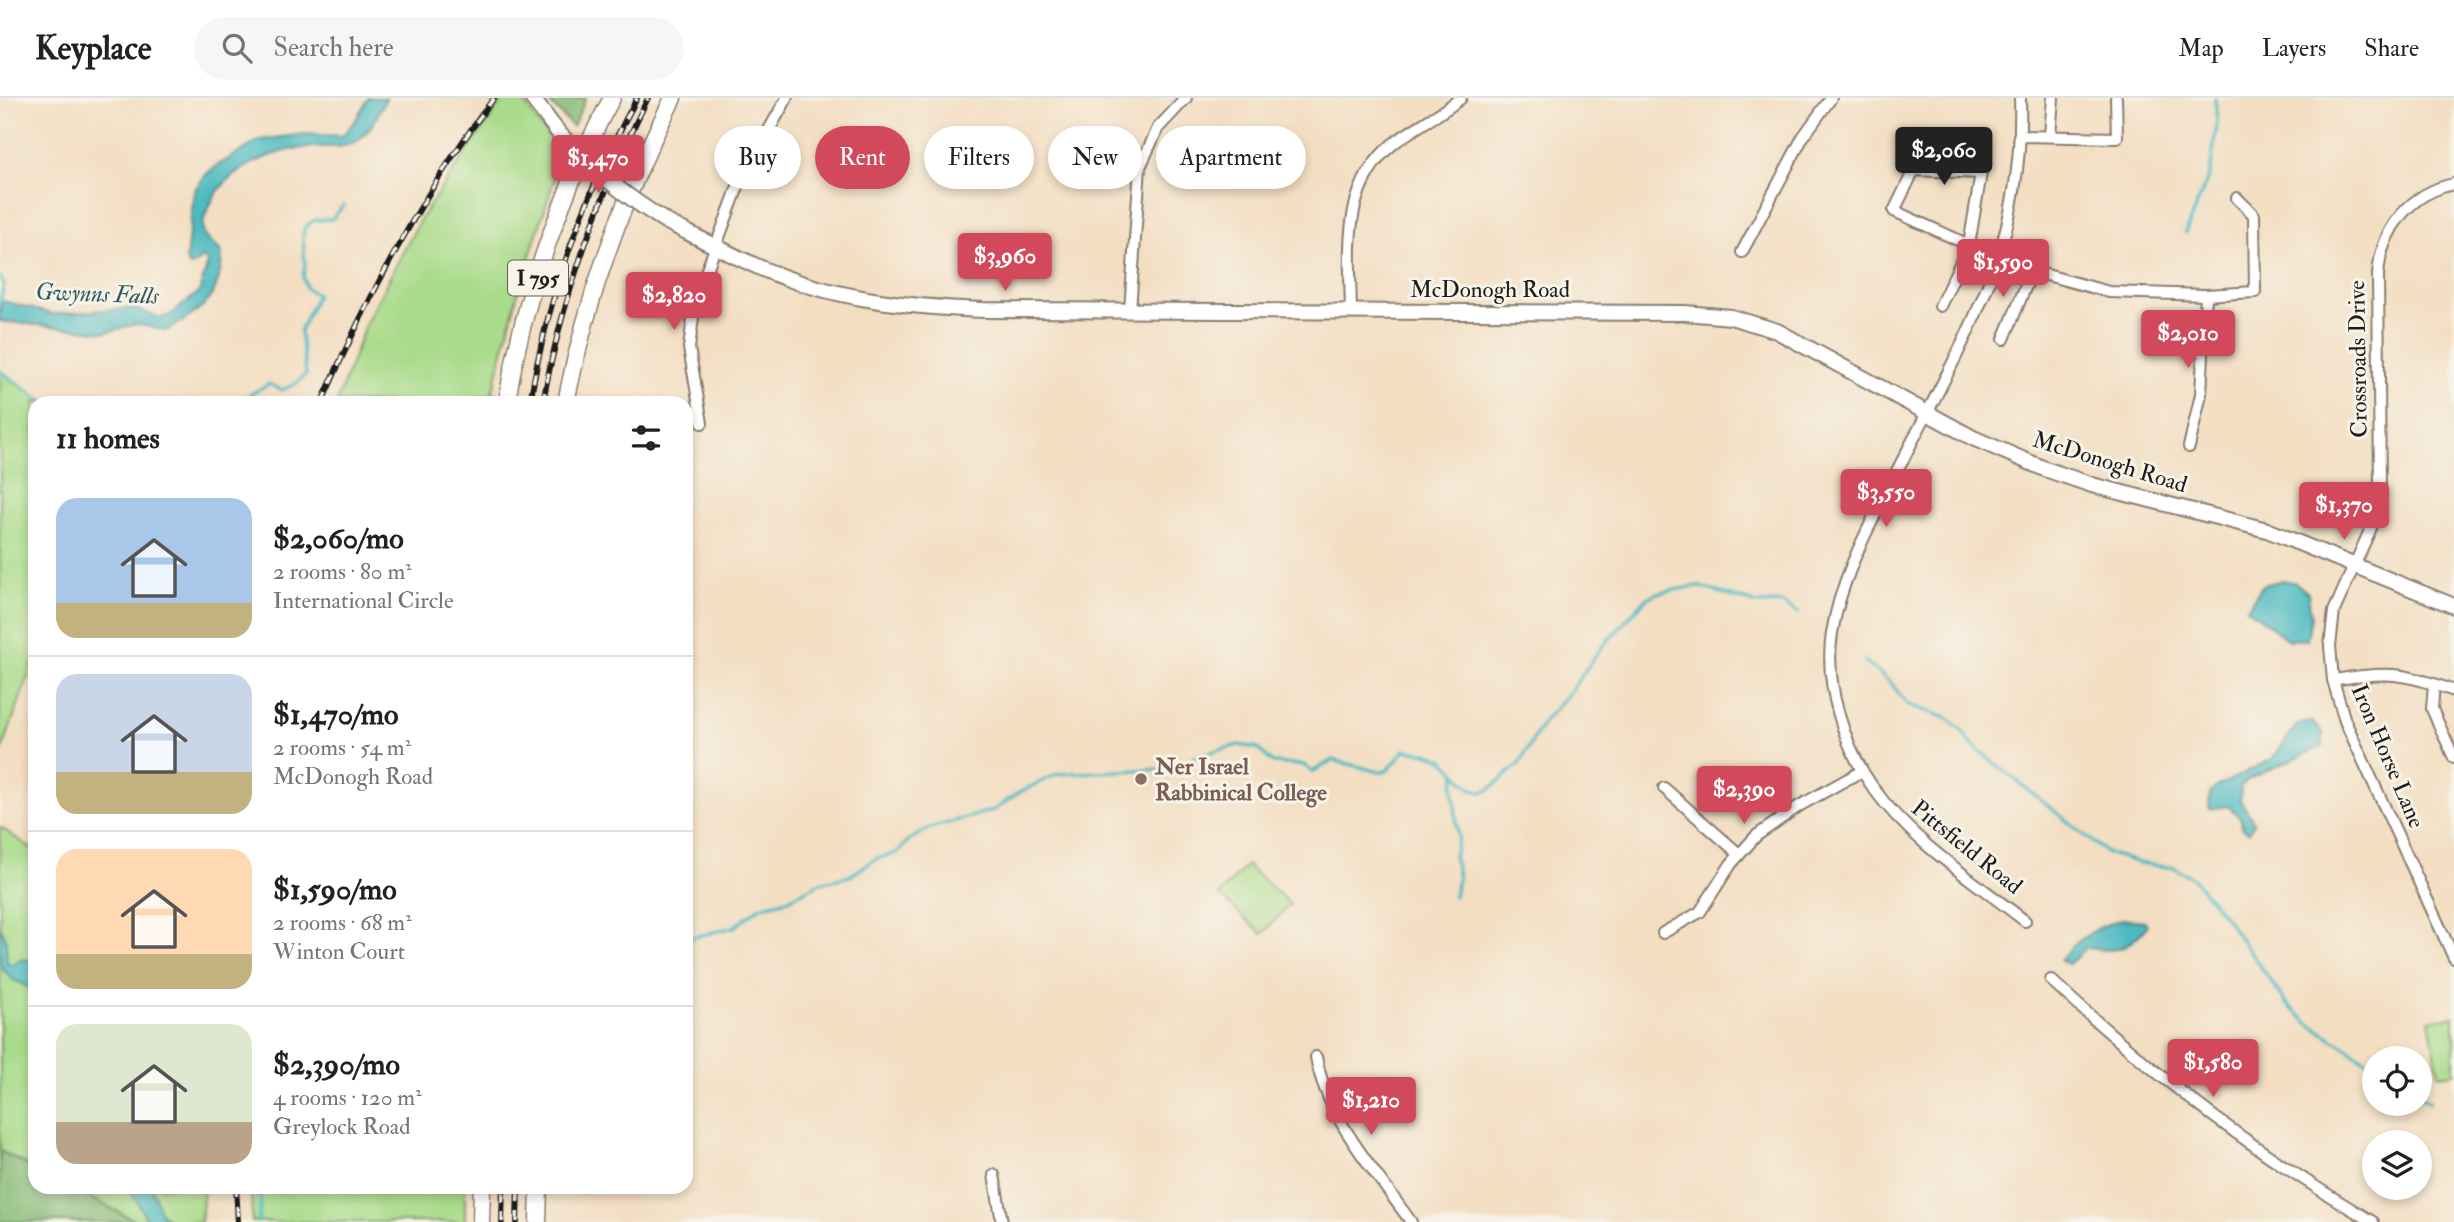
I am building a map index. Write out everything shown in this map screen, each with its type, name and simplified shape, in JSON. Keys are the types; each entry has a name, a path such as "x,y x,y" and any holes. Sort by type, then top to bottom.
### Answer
{"highway":[{"name":"I 795","path":"508,396 531,299 549,244 576,174 612,98"},
{"name":"I 795","path":"567,396 575,355 603,261 626,199 673,98"},
{"path":"481,1222 482,1194"},
{"path":"538,1222 539,1194"}],"main road":[{"name":"McDonogh Road","path":"532,98 579,155 622,192 667,222 765,270 875,301 983,310 1685,313 1731,317 1789,337 1925,413 2045,469 2092,485 2267,530 2454,606"}],"street":[{"path":"702,423 692,383 689,330 698,292 740,181 787,98"},
{"path":"1130,311 1140,167 1158,128 1186,98"},
{"path":"1351,312 1350,220 1360,185 1378,159 1392,145 1461,98"},
{"path":"1742,252 1803,137 1831,98"},
{"name":"Pittsfield Road","path":"2020,98 2020,135 2014,192 1998,256 1979,306 1850,567 1832,634 1836,699 1842,724 1863,771 1885,803 1912,832 2025,921"},
{"path":"2050,136 2053,98"},
{"path":"2020,135 2117,138 2116,98"},
{"path":"1940,306 1969,245 1982,173 1914,170 1894,211 1969,245 2032,271 2109,292 2206,295 2255,292 2253,215 2237,198"},
{"name":"Crossroads Drive","path":"2353,565 2371,528 2380,488 2378,275 2382,246 2396,220 2412,204 2431,191 2454,184"},
{"path":"2004,339 2032,271"},
{"path":"2189,447 2201,394 2206,295"},
{"name":"Iron Horse Lane","path":"2353,565 2333,620 2330,646 2333,680 2345,721 2454,958"},
{"path":"2333,680 2380,672 2454,691"},
{"path":"2434,684 2432,709 2454,758"},
{"path":"1663,933 1700,912 1740,854 1781,817 1863,771"},
{"path":"1664,788 1740,854"},
{"path":"2051,980 2117,1042 2215,1120 2373,1222"},
{"path":"1316,1057 1319,1075 1340,1120 1411,1222"},
{"path":"994,1175 1002,1222"}],"green space":[{"path":"504,98 521,98 562,156 518,292 492,396 339,396 366,323 421,218"},
{"path":"545,98 586,98 573,127"},
{"path":"0,371 36,396 28,396 28,677 0,756"},
{"path":"0,827 28,846 28,1165 0,1151"},
{"path":"1247,865 1290,904 1262,934 1219,895"},
{"path":"2454,1016 2454,1073 2439,1075 2429,1020"},
{"path":"0,1151 28,1165 28,1194 83,1194 138,1222 0,1222"},
{"path":"83,1194 203,1194 201,1222 138,1222"},
{"path":"251,1194 465,1194 465,1222 252,1222"}],"water":[{"name":"Gwynns Falls","path":"368,98 386,98 372,124 357,141 342,146 299,149 269,156 241,170 219,190 207,211 203,226 205,236 222,253 214,292 200,309 166,331 136,324 106,332 0,321 0,300 52,314 133,308 161,318 170,315 199,292 208,263 203,258 192,266 188,265 186,259 194,192 203,177 260,140 304,134 342,136 355,121"},
{"path":"2283,580 2296,583 2308,593 2311,617 2307,639 2288,640 2247,608 2263,585"},
{"path":"2311,721 2323,733 2323,746 2249,779 2241,786 2240,800 2254,822 2249,832 2243,829 2240,817 2228,806 2209,809 2210,793 2216,787 2272,759 2297,725"},
{"path":"2123,919 2145,921 2147,926 2126,946 2106,950 2086,948 2069,964 2060,960 2088,934"},
{"path":"0,926 6,941 7,962 12,965 21,959 28,960 28,987 12,979 0,966"},
{"path":"133,1194 154,1194 161,1213 171,1222 148,1222"}],"waterway":[{"path":"2185,233 2210,173 2217,124 2215,98"},
{"path":"247,396 269,384 282,390 297,383 306,374 300,331 317,295 306,288 303,277 303,235 305,227 314,220 332,219 344,205"},
{"path":"0,277 4,286 0,301"},
{"path":"0,371 35,396"},
{"path":"693,937 734,927 760,907 787,900 820,883 850,876 875,859 897,853 909,840 930,828 994,810 1018,793 1057,774 1160,769 1182,765 1199,755 1239,745 1257,748 1273,763 1304,765 1312,772 1333,760 1380,772 1389,769 1405,750 1443,759 1470,788 1481,792 1489,790 1519,764 1544,721 1570,692 1601,648 1647,598 1658,593 1697,586 1758,604 1780,603 1799,613"},
{"path":"1864,661 1891,683 1907,704 1947,718 1961,730 1972,745 2107,853 2139,863 2175,868 2193,878 2225,917 2287,1004 2308,1023 2362,1058"},
{"path":"1454,896 1458,877 1454,857 1458,838 1453,784 1456,775"},
{"path":"258,1222 261,1201 259,1194"}],"railway":[{"path":"325,396 358,323 399,245 444,170 494,98"},
{"path":"531,396 547,323 571,246 601,170 637,98"},
{"path":"544,396 561,323 585,246 614,171 648,98"},
{"path":"236,1194 238,1222"},
{"path":"502,1222 503,1194"},
{"path":"517,1222 518,1194"}],"place":[{"name":"Ner Israel Rabbinical College","path":"1141,779"}]}
